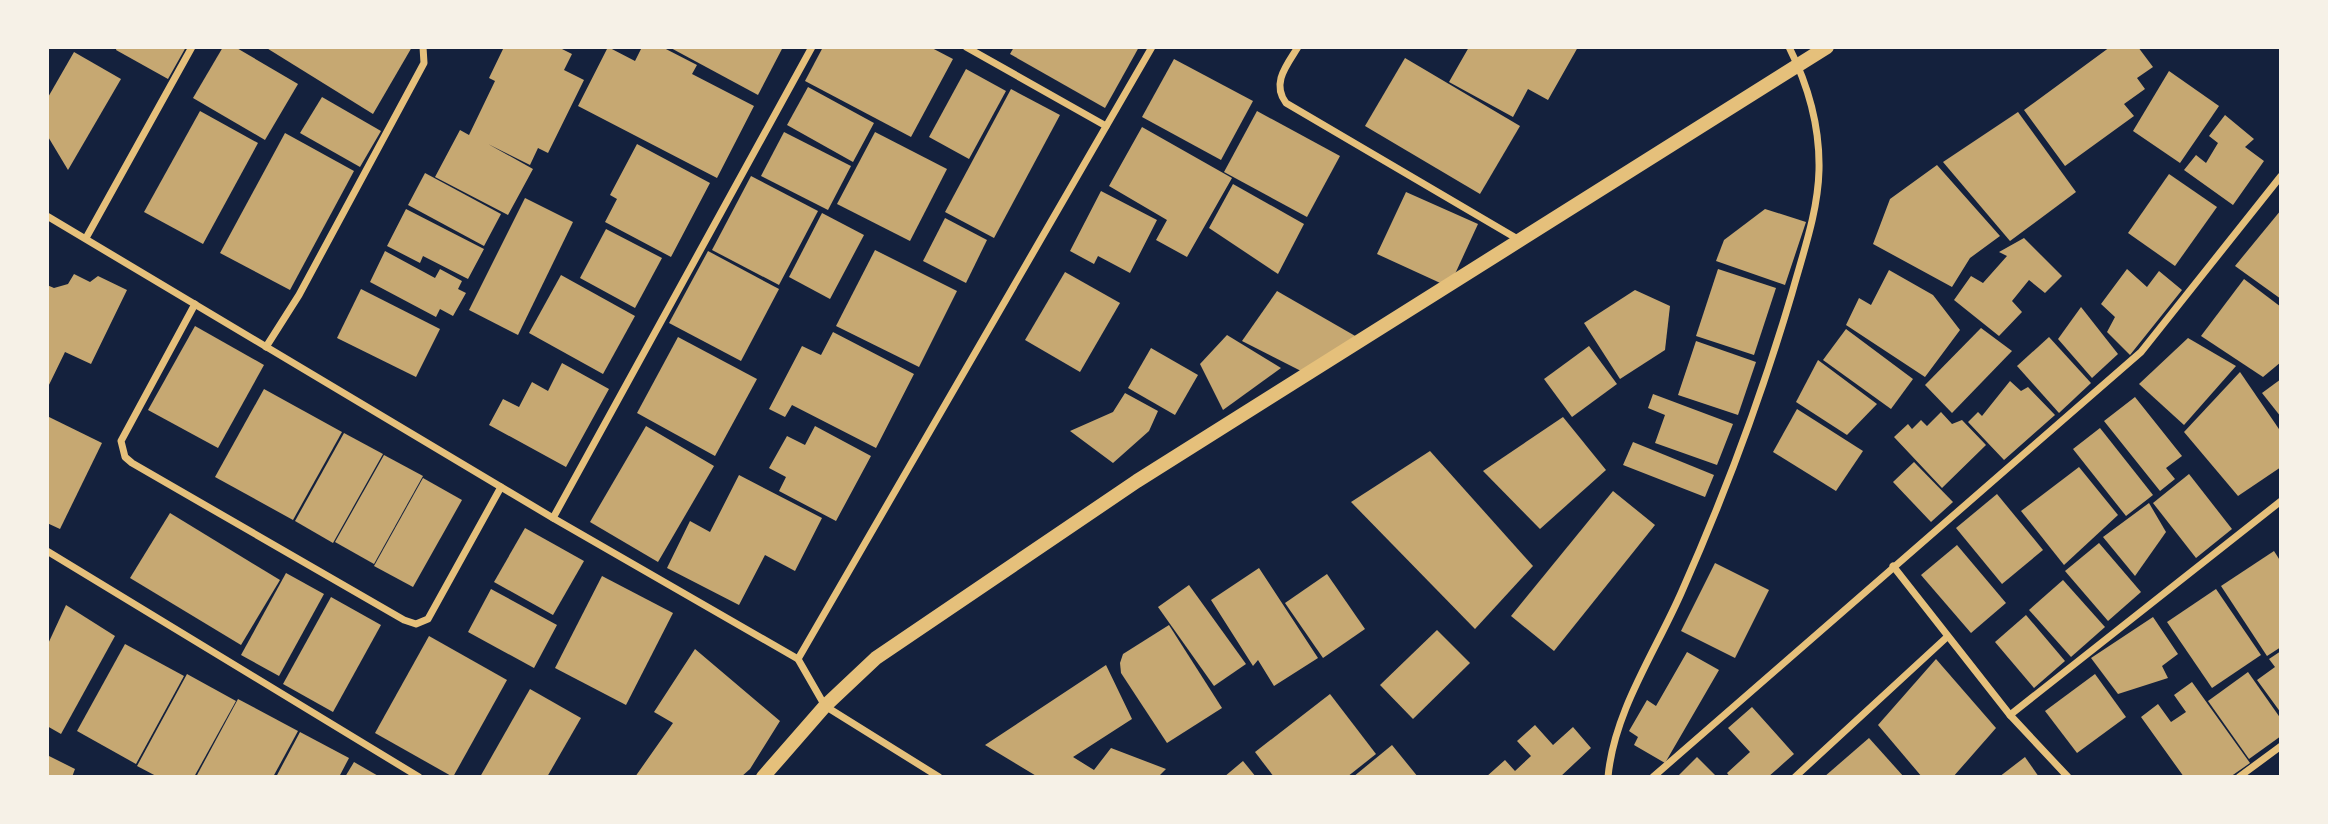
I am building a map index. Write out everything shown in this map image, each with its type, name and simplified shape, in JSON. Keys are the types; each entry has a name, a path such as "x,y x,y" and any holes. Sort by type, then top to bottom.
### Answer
{"main road":[{"path":"764,777 825,706 876,658 1137,481 1827,47"}],"street":[{"path":"86,238 192,47"},
{"path":"266,346 299,295 424,63 423,47"},
{"path":"553,518 813,47"},
{"path":"967,47 1106,127"},
{"path":"798,659 1152,47"},
{"path":"1298,47 1279,80 1281,96 1286,103 1521,241"},
{"path":"1608,777 1614,738 1682,592 1757,402 1807,239 1819,169 1810,99 1789,47"},
{"path":"1653,777 2141,352 2281,176"},
{"path":"47,216 553,518 798,659 825,706 939,777"},
{"path":"195,304 121,441 125,457 132,463 404,620 416,624 428,618 501,487"},
{"path":"2010,715 2281,500"},
{"path":"47,551 419,777"},
{"path":"1893,566 2010,715 2068,777"},
{"path":"1795,777 1947,637"},
{"path":"2239,777 2281,746"}],"building":[{"path":"117,47 186,47 168,79 116,50"},
{"path":"223,47 235,47 298,84 265,140 193,98"},
{"path":"265,47 412,47 373,114"},
{"path":"504,47 558,47 572,54 564,70 584,80 548,153 538,148 530,165 488,144 533,169 508,215 435,177 460,130 469,135 495,81 489,78"},
{"path":"608,47 635,61 642,47 662,47 697,65 692,74 754,106 717,178 578,106"},
{"path":"669,47 783,47 758,95"},
{"path":"823,47 930,47 953,59 911,137 805,81"},
{"path":"1014,47 1139,47 1105,108 1010,54"},
{"path":"1469,47 1578,47 1548,100 1528,89 1513,117 1449,82"},
{"path":"2110,47 2138,47 2153,67 2137,78 2145,89 2124,104 2134,116 2065,166 2024,110"},
{"path":"74,52 121,79 68,170 47,135 47,99"},
{"path":"1405,58 1520,126 1480,194 1365,126"},
{"path":"1174,59 1253,101 1221,160 1142,117"},
{"path":"966,69 1006,91 969,159 929,137"},
{"path":"2169,71 2219,106 2180,163 2133,131"},
{"path":"808,87 874,123 853,162 787,125"},
{"path":"1011,89 1060,115 994,238 945,212"},
{"path":"322,97 381,131 360,167 300,133"},
{"path":"200,111 258,143 203,244 144,212"},
{"path":"1257,111 1340,156 1307,217 1224,172"},
{"path":"2018,112 2076,192 2010,241 1943,162"},
{"path":"2225,115 2254,139 2245,147 2264,161 2233,205 2184,170 2196,155 2206,163 2218,143 2209,136"},
{"path":"1142,127 1232,178 1187,257 1156,240 1167,220 1109,186"},
{"path":"784,132 851,166 828,210 761,176"},
{"path":"875,132 947,169 910,241 837,204"},
{"path":"285,133 354,171 290,290 220,253"},
{"path":"637,144 710,183 671,257 605,222 617,199 610,195"},
{"path":"1937,165 2000,236 1970,258 1952,287 1873,244 1890,199"},
{"path":"425,173 501,214 484,246 408,205"},
{"path":"2169,174 2217,207 2175,266 2128,233"},
{"path":"751,176 818,211 779,285 712,250"},
{"path":"1233,184 1304,224 1278,274 1209,228"},
{"path":"1101,191 1157,220 1130,273 1098,256 1094,264 1070,251"},
{"path":"1406,192 1478,224 1449,287 1377,254"},
{"path":"525,198 573,222 518,335 469,310"},
{"path":"406,209 484,249 468,279 423,256 420,263 387,246"},
{"path":"1765,209 1806,222 1785,285 1716,261 1724,240"},
{"path":"2281,210 2281,299 2235,266"},
{"path":"822,213 864,235 830,299 789,277"},
{"path":"945,218 987,240 966,283 923,261"},
{"path":"606,229 662,258 635,308 580,278"},
{"path":"2024,238 2062,276 2045,293 2029,280 2012,301 2022,312 1999,336 1954,300 1971,276 1983,283 2007,256 1999,252"},
{"path":"875,250 957,291 919,367 836,326"},
{"path":"385,251 435,278 440,269 462,281 458,289 466,293 453,316 440,309 436,317 370,282"},
{"path":"708,251 779,289 741,361 669,323"},
{"path":"1718,269 1776,288 1754,355 1696,336"},
{"path":"2127,269 2147,287 2159,271 2182,290 2130,355 2107,332 2115,317 2101,304"},
{"path":"1889,270 1933,295 1960,330 1925,377 1846,325 1859,298 1871,305"},
{"path":"1065,272 1120,303 1080,372 1025,340"},
{"path":"74,274 90,282 98,276 127,290 91,364 65,352 47,389 47,285 54,288 68,284"},
{"path":"561,275 635,316 603,374 529,333"},
{"path":"2244,279 2281,307 2281,362 2263,377 2201,336"},
{"path":"361,289 440,329 416,377 337,338"},
{"path":"1635,290 1670,306 1665,350 1620,379 1584,323"},
{"path":"1277,291 1357,337 1303,372 1242,341"},
{"path":"2081,307 2118,354 2092,378 2058,339"},
{"path":"195,326 264,365 218,448 148,410"},
{"path":"1981,328 2012,351 1952,413 1925,385"},
{"path":"1846,329 1913,379 1891,409 1823,360"},
{"path":"833,332 914,374 876,448 792,405 785,417 769,409 802,346 821,355"},
{"path":"1227,335 1281,368 1223,410 1200,364"},
{"path":"678,337 757,379 715,456 637,413"},
{"path":"2049,337 2091,383 2059,413 2017,366"},
{"path":"2188,338 2236,366 2184,425 2139,384"},
{"path":"1696,341 1756,362 1738,415 1678,395"},
{"path":"1589,346 1617,384 1572,417 1544,379"},
{"path":"1151,348 1198,375 1175,415 1128,388"},
{"path":"1818,360 1877,404 1847,435 1796,402"},
{"path":"562,363 609,389 566,467 489,425 503,399 519,407 532,382 548,391"},
{"path":"2240,372 2281,432 2281,467 2238,496 2184,432"},
{"path":"2281,379 2281,417 2262,393"},
{"path":"2010,381 2021,391 2028,387 2055,415 2004,460 1968,422 1978,412 1982,416"},
{"path":"264,389 342,432 293,520 215,477"},
{"path":"1125,393 1158,411 1149,431 1113,463 1070,431 1113,412"},
{"path":"1653,394 1733,424 1717,465 1655,443 1665,415 1648,408"},
{"path":"2135,397 2182,456 2166,468 2175,479 2160,491 2104,421"},
{"path":"1797,409 1863,451 1836,491 1773,452"},
{"path":"1941,412 1952,424 1962,420 1986,445 1942,488 1894,437 1908,424 1912,429 1921,420 1927,426"},
{"path":"47,416 102,443 60,529 47,523"},
{"path":"1563,417 1606,470 1540,529 1483,471"},
{"path":"646,426 714,466 658,562 590,522"},
{"path":"815,426 871,456 836,521 779,491 786,477 769,468 787,436 805,445"},
{"path":"2100,428 2153,495 2126,516 2073,449"},
{"path":"344,433 383,454 333,543 295,521"},
{"path":"1633,442 1714,475 1705,497 1623,465"},
{"path":"1430,451 1533,566 1475,629 1351,502"},
{"path":"384,455 423,476 374,564 335,542"},
{"path":"1914,462 1953,502 1931,522 1893,482"},
{"path":"2079,467 2118,515 2064,565 2021,511"},
{"path":"2189,474 2232,529 2196,558 2153,503"},
{"path":"739,475 822,518 795,571 765,555 739,605 667,568 690,521 710,532"},
{"path":"423,478 462,500 413,587 374,566"},
{"path":"1613,491 1655,525 1554,651 1511,616"},
{"path":"1997,494 2043,550 2002,584 1956,528"},
{"path":"2149,503 2166,532 2135,576 2103,537"},
{"path":"170,513 280,580 241,645 130,578"},
{"path":"525,528 584,561 553,615 494,582"},
{"path":"2099,543 2141,592 2108,621 2065,571"},
{"path":"1957,545 2006,603 1971,633 1921,575"},
{"path":"2274,551 2281,562 2281,647 2267,656 2221,586"},
{"path":"1715,563 1769,590 1735,658 1681,631"},
{"path":"1259,568 1318,658 1274,686 1258,660 1253,666 1211,600"},
{"path":"286,573 324,594 279,676 241,655"},
{"path":"1327,574 1365,629 1323,658 1285,603"},
{"path":"602,576 673,613 626,705 555,668"},
{"path":"2063,580 2105,627 2071,657 2029,610"},
{"path":"1189,585 1246,664 1214,686 1158,607"},
{"path":"491,589 557,625 534,668 468,632"},
{"path":"2216,589 2261,655 2212,688 2167,622"},
{"path":"331,597 381,625 333,712 283,684"},
{"path":"66,605 115,636 61,734 47,726 47,646"},
{"path":"2026,615 2065,661 2034,688 1995,642"},
{"path":"2153,617 2178,654 2162,666 2168,678 2118,694 2091,658"},
{"path":"1169,625 1222,708 1167,743 1121,673 1120,663 1123,654"},
{"path":"1437,630 1470,663 1413,719 1380,685"},
{"path":"429,636 507,680 453,777 375,733"},
{"path":"125,644 184,676 136,764 77,731"},
{"path":"695,649 780,721 750,769 741,777 635,777 673,723 654,712"},
{"path":"2281,651 2281,713 2257,680 2275,667 2269,659"},
{"path":"1687,652 1719,670 1665,763 1634,745 1638,737 1629,731 1647,700 1656,706"},
{"path":"1936,659 1996,728 1953,777 1922,777 1878,725"},
{"path":"1106,665 1132,719 1073,757 1094,770 1111,748 1166,769 1158,777 1038,777 985,745"},
{"path":"2248,672 2281,719 2281,736 2249,759 2208,701"},
{"path":"187,674 236,701 194,777 158,777 137,766"},
{"path":"2095,674 2126,717 2077,753 2045,711"},
{"path":"2192,682 2250,763 2230,777 2184,777 2141,717 2158,704 2171,722 2186,712 2174,695"},
{"path":"530,689 581,718 547,777 480,777"},
{"path":"1330,694 1376,754 1347,777 1274,777 1255,752"},
{"path":"238,699 298,731 273,777 196,777"},
{"path":"1752,707 1794,754 1768,777 1730,777 1727,773 1750,752 1728,728"},
{"path":"1535,725 1553,745 1573,727 1591,748 1560,777 1486,777 1505,760 1515,771 1531,756 1517,741"},
{"path":"300,732 349,758 339,777 276,777"},
{"path":"1869,738 1904,777 1824,777"},
{"path":"1392,745 1418,777 1353,777"},
{"path":"47,755 75,769 72,777 47,777"},
{"path":"1697,757 1717,777 1677,777"},
{"path":"2025,757 2039,777 1999,777"},
{"path":"1243,761 1256,777 1224,777"},
{"path":"354,762 380,777 345,777"}]}
